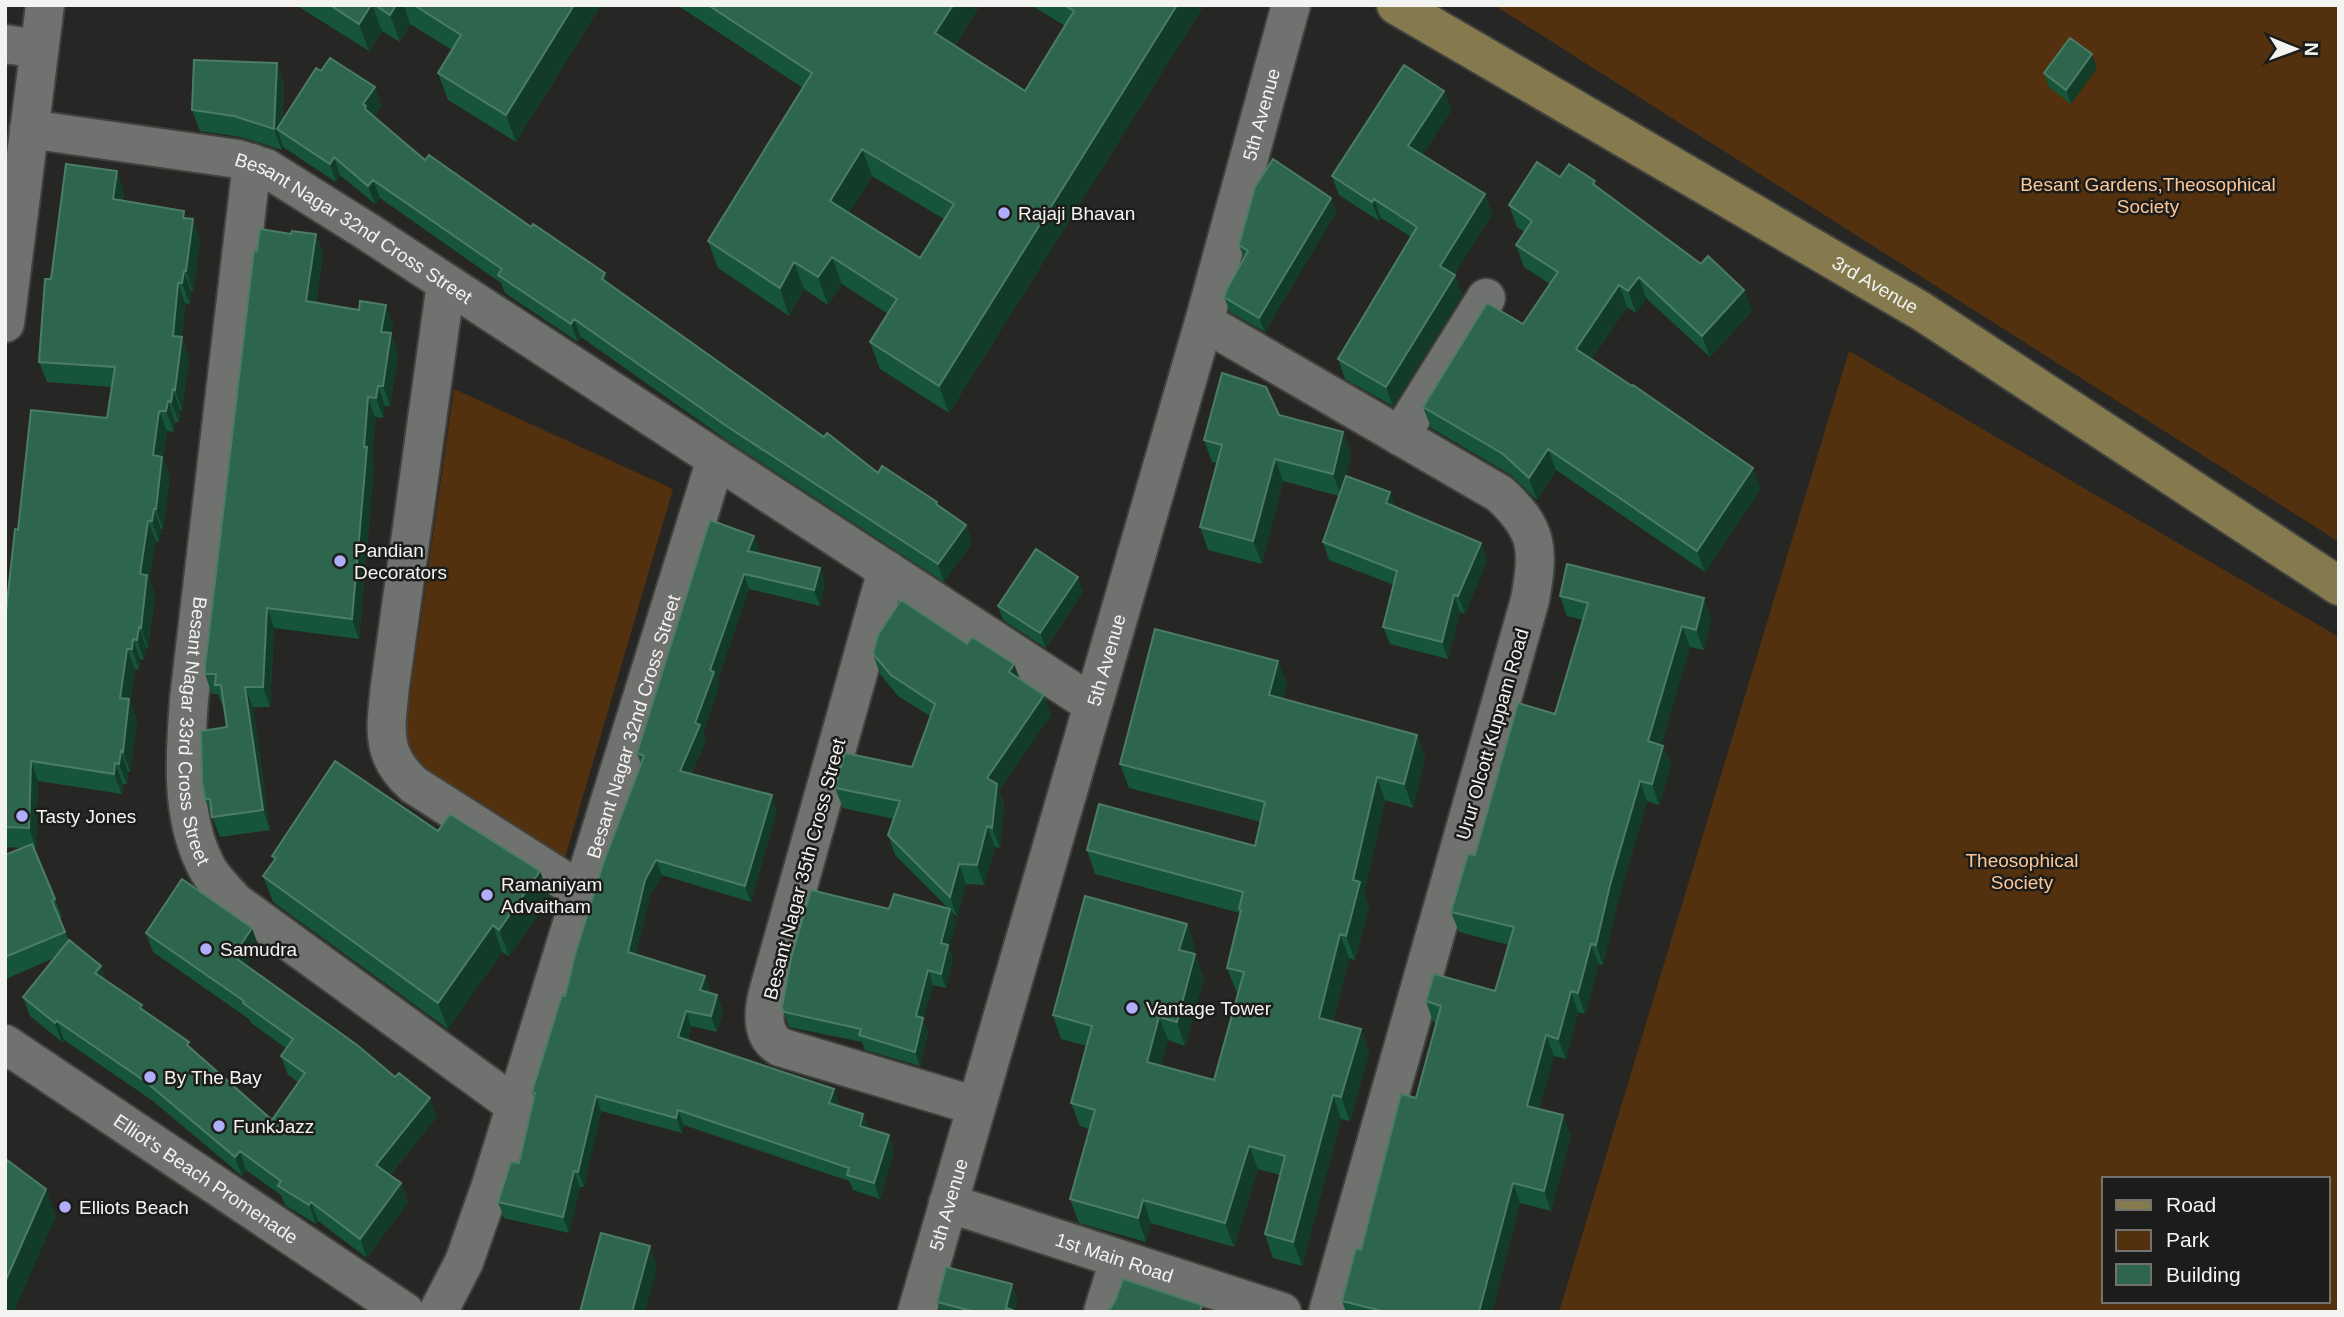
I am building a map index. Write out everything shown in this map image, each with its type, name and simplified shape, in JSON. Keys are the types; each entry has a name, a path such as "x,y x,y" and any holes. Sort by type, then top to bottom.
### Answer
{"main road":[{"name":"3rd Avenue","path":"1396,5 1920,311 2339,586"}],"street":[{"path":"5,323 29,129 22,47 45,5"},
{"name":"5th Avenue","path":"917,1312 1204,322 1291,5"},
{"name":"Besant Nagar 32nd Cross Street","path":"29,129 221,155 266,168 1092,704"},
{"name":"Besant Nagar 33rd Cross Street","path":"252,163 192,661 186,766 195,837 205,866 235,901 516,1106"},
{"path":"446,283 390,686 386,726 390,755 400,772 414,785 582,892"},
{"path":"1400,436 1486,298"},
{"name":"Urur Olcott Kuppam Road","path":"1204,322 1500,494 1518,511 1531,530 1535,552 1530,600 1328,1312"},
{"name":"Besant Nagar 32nd Cross Street","path":"438,1312 464,1262 478,1227 716,459"},
{"name":"Besant Nagar 35th Cross Street","path":"887,570 768,993 765,1025 773,1043 780,1047 976,1106"},
{"name":"Elliot's Beach Promenade","path":"5,1044 405,1312"},
{"name":"1st Main Road","path":"948,1203 1243,1305 1282,1312"},
{"path":"1104,1312 1119,1260"}],"green space":[{"name":"Besant Gardens,Theosophical Society","path":"1494,5 2339,5 2339,542"},
{"name":"Theosophical Society","path":"1849,351 2339,637 2339,1312 1559,1312"},
{"path":"454,389 673,489 564,861 401,758"}],"building":[{"path":"330,5 371,5 359,24"},
{"path":"375,5 396,5 390,15"},
{"path":"414,5 574,5 506,115 438,73 461,35"},
{"name":"Rajaji Bhavan","path":"708,5 953,5 935,33 1025,91 1074,11 1064,5 1177,5 939,386 870,342 897,299 832,257 818,277 794,262 780,288 708,241 812,73","holes":["862,149 954,204 920,258 830,201"]},
{"path":"2070,38 2092,54 2066,90 2044,73"},
{"path":"330,58 375,87 363,104 365,109 425,160 429,155 531,227 533,224 605,273 602,279 824,437 827,433 878,473 882,466 937,502 936,504 966,525 938,564 725,425 574,319 571,324 498,275 502,269 373,180 368,186 334,157 330,164 277,129 316,68 321,71"},
{"path":"194,60 277,63 274,129 234,116 192,110"},
{"path":"1404,65 1444,91 1408,146 1485,194 1440,266 1455,275 1386,387 1338,359 1417,227 1332,176"},
{"path":"1273,159 1331,198 1259,318 1224,297 1248,251 1239,245 1255,187"},
{"path":"1537,162 1560,177 1569,164 1595,181 1593,184 1701,264 1708,256 1744,290 1702,336 1639,277 1628,291 1619,285 1576,349 1753,468 1697,551 1548,449 1529,478 1503,454 1423,407 1487,303 1523,324 1558,272 1516,245 1532,221 1509,205"},
{"path":"66,164 117,171 113,199 184,211 183,218 193,219 186,271 182,283 178,283 173,336 182,337 175,390 173,389 166,411 159,411 153,455 162,457 156,509 152,521 148,521 140,574 147,575 141,628 139,627 137,640 133,639 132,649 127,649 120,698 129,699 123,752 121,751 119,764 115,763 114,774 31,761 29,828 5,827 5,621 31,410 107,418 115,367 39,362 45,279 51,279"},
{"path":"260,229 291,234 292,231 316,234 306,301 359,310 360,301 386,305 381,332 391,333 383,386 378,386 376,398 368,397 364,447 367,447 352,619 267,608 263,687 245,687 263,810 212,817 210,799 205,799 202,781 201,731 227,727 221,685 215,685 216,674 205,674 205,667 254,250 257,251"},
{"path":"1222,373 1266,387 1279,415 1343,432 1333,474 1275,459 1253,541 1200,527 1222,445 1204,440"},
{"path":"1346,476 1390,492 1386,503 1481,543 1458,596 1454,595 1442,642 1383,627 1397,571 1323,542"},
{"path":"710,520 754,536 748,551 820,568 814,590 744,574 710,670 714,672 695,723 700,725 680,771 772,795 745,886 656,860 645,880 628,952 705,976 700,990 717,995 711,1016 686,1011 678,1037 834,1089 829,1103 863,1114 860,1126 889,1135 874,1183 847,1175 849,1168 678,1110 676,1118 596,1096 578,1172 574,1171 563,1217 498,1202 511,1162 519,1163 535,1093 532,1092 562,995 565,996 603,864 644,756 637,753"},
{"path":"1036,549 1078,577 1040,633 998,606"},
{"path":"1567,564 1704,598 1696,630 1682,626 1648,741 1663,746 1652,784 1640,781 1596,945 1591,944 1578,993 1571,991 1558,1039 1546,1035 1527,1106 1563,1115 1544,1191 1513,1183 1479,1312 1386,1312 1342,1301 1356,1248 1361,1250 1401,1094 1416,1098 1441,1006 1426,1001 1434,974 1495,991 1514,927 1451,912 1468,854 1475,855 1518,703 1555,714 1588,603 1560,596"},
{"path":"901,600 967,644 972,637 1014,664 1009,672 1044,695 987,778 997,784 992,828 987,826 977,865 959,864 950,897 888,835 900,801 835,788 845,753 912,767 935,704 891,675 873,654 878,635"},
{"path":"1155,629 1278,661 1269,695 1417,735 1404,784 1377,777 1353,880 1360,882 1346,936 1340,934 1319,1018 1361,1029 1341,1097 1333,1095 1293,1242 1265,1234 1285,1156 1249,1146 1225,1223 1143,1200 1138,1218 1070,1199 1095,1110 1071,1103 1092,1026 1053,1015 1085,896 1187,924 1179,950 1195,954 1177,1022 1159,1017 1147,1062 1214,1080 1244,972 1227,968 1243,892 1087,850 1099,804 1255,846 1265,802 1120,764"},
{"path":"335,761 438,831 450,814 540,871 499,930 493,925 438,1003 263,876 276,858 272,856"},
{"path":"32,844 55,899 52,901 65,932 5,957 5,855"},
{"path":"182,879 252,928 233,956 357,1045 395,1077 399,1073 430,1098 376,1165 401,1183 360,1239 311,1202 309,1205 278,1186 281,1181 240,1151 235,1157 146,1082 57,1021 55,1023 23,997 69,940 101,966 95,973 189,1042 187,1045 272,1120 305,1073 281,1056 293,1039 243,1003 244,1001 146,933"},
{"path":"811,890 889,909 894,894 950,909 941,943 948,945 941,974 928,970 916,1016 923,1018 915,1052 859,1035 861,1029 784,1012 782,1007 791,958"},
{"path":"7,1160 46,1189 5,1282 5,1164"},
{"path":"601,1233 650,1246 632,1312 580,1312"},
{"path":"946,1267 1012,1284 1005,1312 976,1312 937,1302"},
{"path":"1123,1279 1202,1305 1200,1312 1104,1312 1110,1309 1116,1299"}],"place":[{"name":"Rajaji Bhavan","path":"1004,213"},
{"name":"Pandian Decorators","path":"340,561"},
{"name":"Tasty Jones","path":"22,816"},
{"name":"Ramaniyam Advaitham","path":"487,895"},
{"name":"Samudra","path":"206,949"},
{"name":"Vantage Tower","path":"1132,1008"},
{"name":"By The Bay","path":"150,1077"},
{"name":"FunkJazz","path":"219,1126"},
{"name":"Elliots Beach","path":"65,1207"}]}
